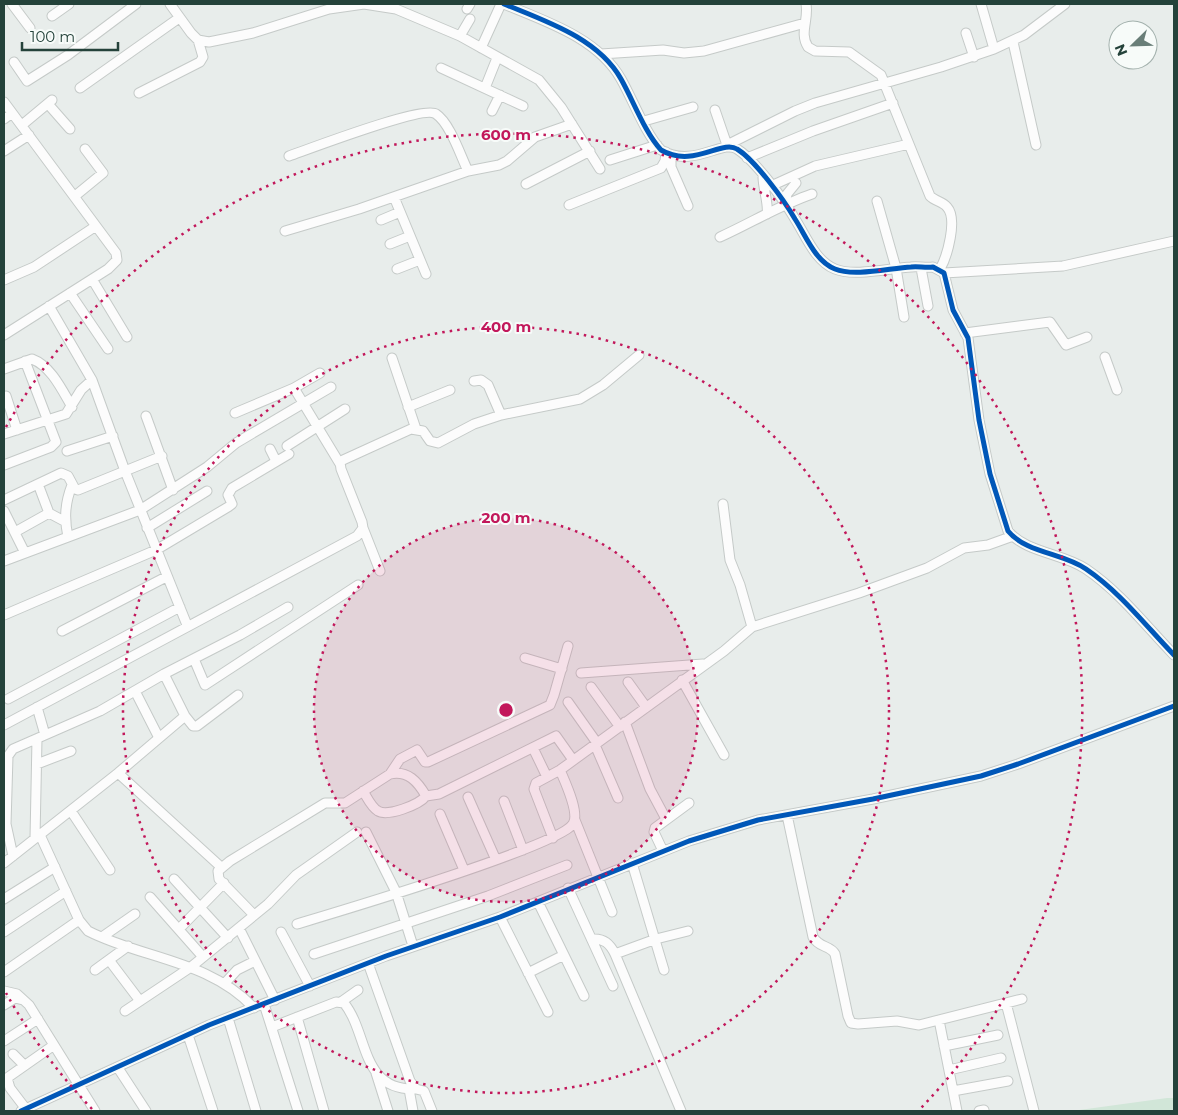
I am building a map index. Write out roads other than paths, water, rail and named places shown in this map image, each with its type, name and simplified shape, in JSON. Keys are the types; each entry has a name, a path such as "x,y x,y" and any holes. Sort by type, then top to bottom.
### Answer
{"street":[{"path":"12,4 30,28"},
{"path":"52,16 69,4"},
{"path":"14,62 27,81 92,38 136,4"},
{"path":"139,93 200,62 203,58 198,40 170,4"},
{"path":"198,40 209,42 227,39 330,6 364,4 396,9 460,36 539,80 553,95 590,151 600,170"},
{"path":"481,48 502,4 560,29 601,54 620,77 657,145 669,154 698,156 726,146 795,111 974,56 1013,42 1065,4"},
{"path":"806,4 803,34 808,48 815,51 838,50 849,52 876,70 885,82 930,196 947,206 951,212 953,227 942,271 953,310 965,333 990,474 1003,521 1013,536 1087,570 1118,595 1174,655"},
{"path":"981,4 994,49"},
{"path":"80,88 180,18"},
{"path":"460,36 470,19"},
{"path":"601,54 663,50 684,53 704,51 805,23"},
{"path":"966,33 974,56"},
{"path":"1013,42 1036,145"},
{"path":"485,88 497,58"},
{"path":"441,68 523,106"},
{"path":"492,111 500,95"},
{"path":"4,102 116,253 117,260 108,269 4,335"},
{"path":"22,125 50,102 70,130"},
{"path":"747,158 813,131 893,103"},
{"path":"644,121 693,107"},
{"path":"716,110 726,146"},
{"path":"4,119 12,112"},
{"path":"289,156 403,117 431,112 436,114 447,130 468,172"},
{"path":"286,231 468,172 499,165 535,137 572,124"},
{"path":"4,152 29,135"},
{"path":"771,186 815,166 909,144"},
{"path":"610,160 657,145"},
{"path":"726,146 738,149 747,158 785,203 816,253 834,269 854,272 933,267 942,271 1063,266 1174,241"},
{"path":"75,196 103,173 85,150"},
{"path":"526,184 590,151"},
{"path":"569,205 661,168 669,154"},
{"path":"669,154 671,168 688,206"},
{"path":"763,177 763,192 768,209 767,214"},
{"path":"785,203 787,194 796,183"},
{"path":"720,237 785,203 812,194"},
{"path":"394,197 426,274"},
{"path":"877,201 896,268 904,317"},
{"path":"381,220 400,212"},
{"path":"4,280 44,262 96,226"},
{"path":"390,244 410,236"},
{"path":"398,269 420,260"},
{"path":"921,268 928,306"},
{"path":"92,279 127,336"},
{"path":"70,293 108,349"},
{"path":"49,306 92,380 140,510 187,625"},
{"path":"965,333 1050,322 1066,345 1087,337"},
{"path":"392,358 416,428 423,431 434,443 438,443 474,424 501,415 580,399 602,385 639,355"},
{"path":"1105,358 1117,390"},
{"path":"4,369 32,359 38,361 47,370 72,407"},
{"path":"4,465 54,444 55,438 25,361"},
{"path":"234,413 294,388 320,373"},
{"path":"4,434 66,414 81,390 92,380"},
{"path":"474,381 481,380 488,384 501,415"},
{"path":"4,561 140,510 207,467 236,442 331,387"},
{"path":"294,388 340,464 380,571"},
{"path":"408,407 450,390"},
{"path":"6,396 17,430"},
{"path":"4,615 156,550 228,507 232,504 228,495 232,488 276,461 318,427 345,409"},
{"path":"146,416 173,490"},
{"path":"340,464 342,460 416,428"},
{"path":"67,451 113,436"},
{"path":"270,449 276,461"},
{"path":"4,500 61,473 68,476 72,485 78,490 162,456"},
{"path":"38,484 49,513 64,521"},
{"path":"68,537 64,521 67,500 72,485"},
{"path":"147,528 207,491"},
{"path":"723,504 730,560 740,585 752,627"},
{"path":"4,511 25,553"},
{"path":"15,532 49,513"},
{"path":"4,725 187,625 357,536 363,528"},
{"path":"553,838 534,786 560,770 703,664 724,651 752,627 859,593 919,571 964,548 988,545 1013,536"},
{"path":"62,631 166,577"},
{"path":"194,659 205,685 358,584"},
{"path":"8,699 180,607"},
{"path":"13,856 6,824 8,756 13,749 100,711 288,607"},
{"path":"390,774 400,759 417,750 425,762 428,762 544,709 552,701 568,646"},
{"path":"525,658 562,669"},
{"path":"581,673 703,664"},
{"path":"164,674 185,716 193,726 197,726 238,695"},
{"path":"682,680 724,756"},
{"path":"628,682 646,707"},
{"path":"591,687 622,724 650,789 666,819"},
{"path":"135,691 159,738"},
{"path":"568,702 596,744 618,798"},
{"path":"54,1045 24,1064 7,1078 10,1088 23,1110 118,1068 188,1034 413,946 500,917 568,888 728,827 981,776 1174,706"},
{"path":"37,707 41,737 38,764 38,836 55,867 79,920 88,931 102,938 191,967 224,983 254,1008"},
{"path":"4,863 118,773 185,716"},
{"path":"363,791 375,809 386,813 415,805 426,796 439,794 556,736 573,760"},
{"path":"534,748 547,777"},
{"path":"38,764 71,751"},
{"path":"297,924 496,860 553,838 568,830 575,820 576,814 560,770"},
{"path":"254,915 217,875 221,867 324,803 345,803 390,774 397,772 413,778 426,796"},
{"path":"118,773 221,867"},
{"path":"468,797 496,860"},
{"path":"504,801 523,850"},
{"path":"663,851 654,832 655,828 689,803"},
{"path":"71,811 110,870"},
{"path":"440,814 464,870"},
{"path":"787,815 814,938 818,944 833,950 836,954 849,1020 854,1024 897,1021 919,1025 1022,999"},
{"path":"575,820 612,912"},
{"path":"125,1011 191,967 228,938 296,876 362,832 396,892 413,946"},
{"path":"632,863 664,970"},
{"path":"314,954 518,885 567,865"},
{"path":"4,899 55,867"},
{"path":"174,879 228,938"},
{"path":"179,929 224,883"},
{"path":"568,888 614,986"},
{"path":"4,932 66,891"},
{"path":"150,896 203,957"},
{"path":"538,902 584,996"},
{"path":"102,938 135,914"},
{"path":"500,917 548,1012"},
{"path":"4,972 79,920"},
{"path":"239,928 275,1000"},
{"path":"615,954 656,939 688,931"},
{"path":"281,932 310,986"},
{"path":"592,939 599,938 606,942 615,954 681,1111"},
{"path":"95,970 128,946"},
{"path":"528,973 564,955"},
{"path":"109,960 140,1001"},
{"path":"224,983 237,970 255,961"},
{"path":"368,963 413,1089 413,1111"},
{"path":"4,990 16,994 38,1019 94,1111"},
{"path":"272,1026 340,1002 358,990"},
{"path":"4,1005 15,998 23,1000"},
{"path":"340,1002 348,1008 368,1060 375,1071 388,1111"},
{"path":"1006,1003 1034,1111"},
{"path":"264,1004 298,1111"},
{"path":"298,1017 324,1111"},
{"path":"228,1018 256,1111"},
{"path":"4,1041 38,1019"},
{"path":"939,1020 957,1111"},
{"path":"188,1034 213,1111"},
{"path":"944,1046 998,1035"},
{"path":"13,1054 24,1064"},
{"path":"948,1070 1001,1058"},
{"path":"118,1068 146,1111"},
{"path":"375,1071 396,1087 424,1091 432,1111"},
{"path":"953,1091 1008,1081"}]}
